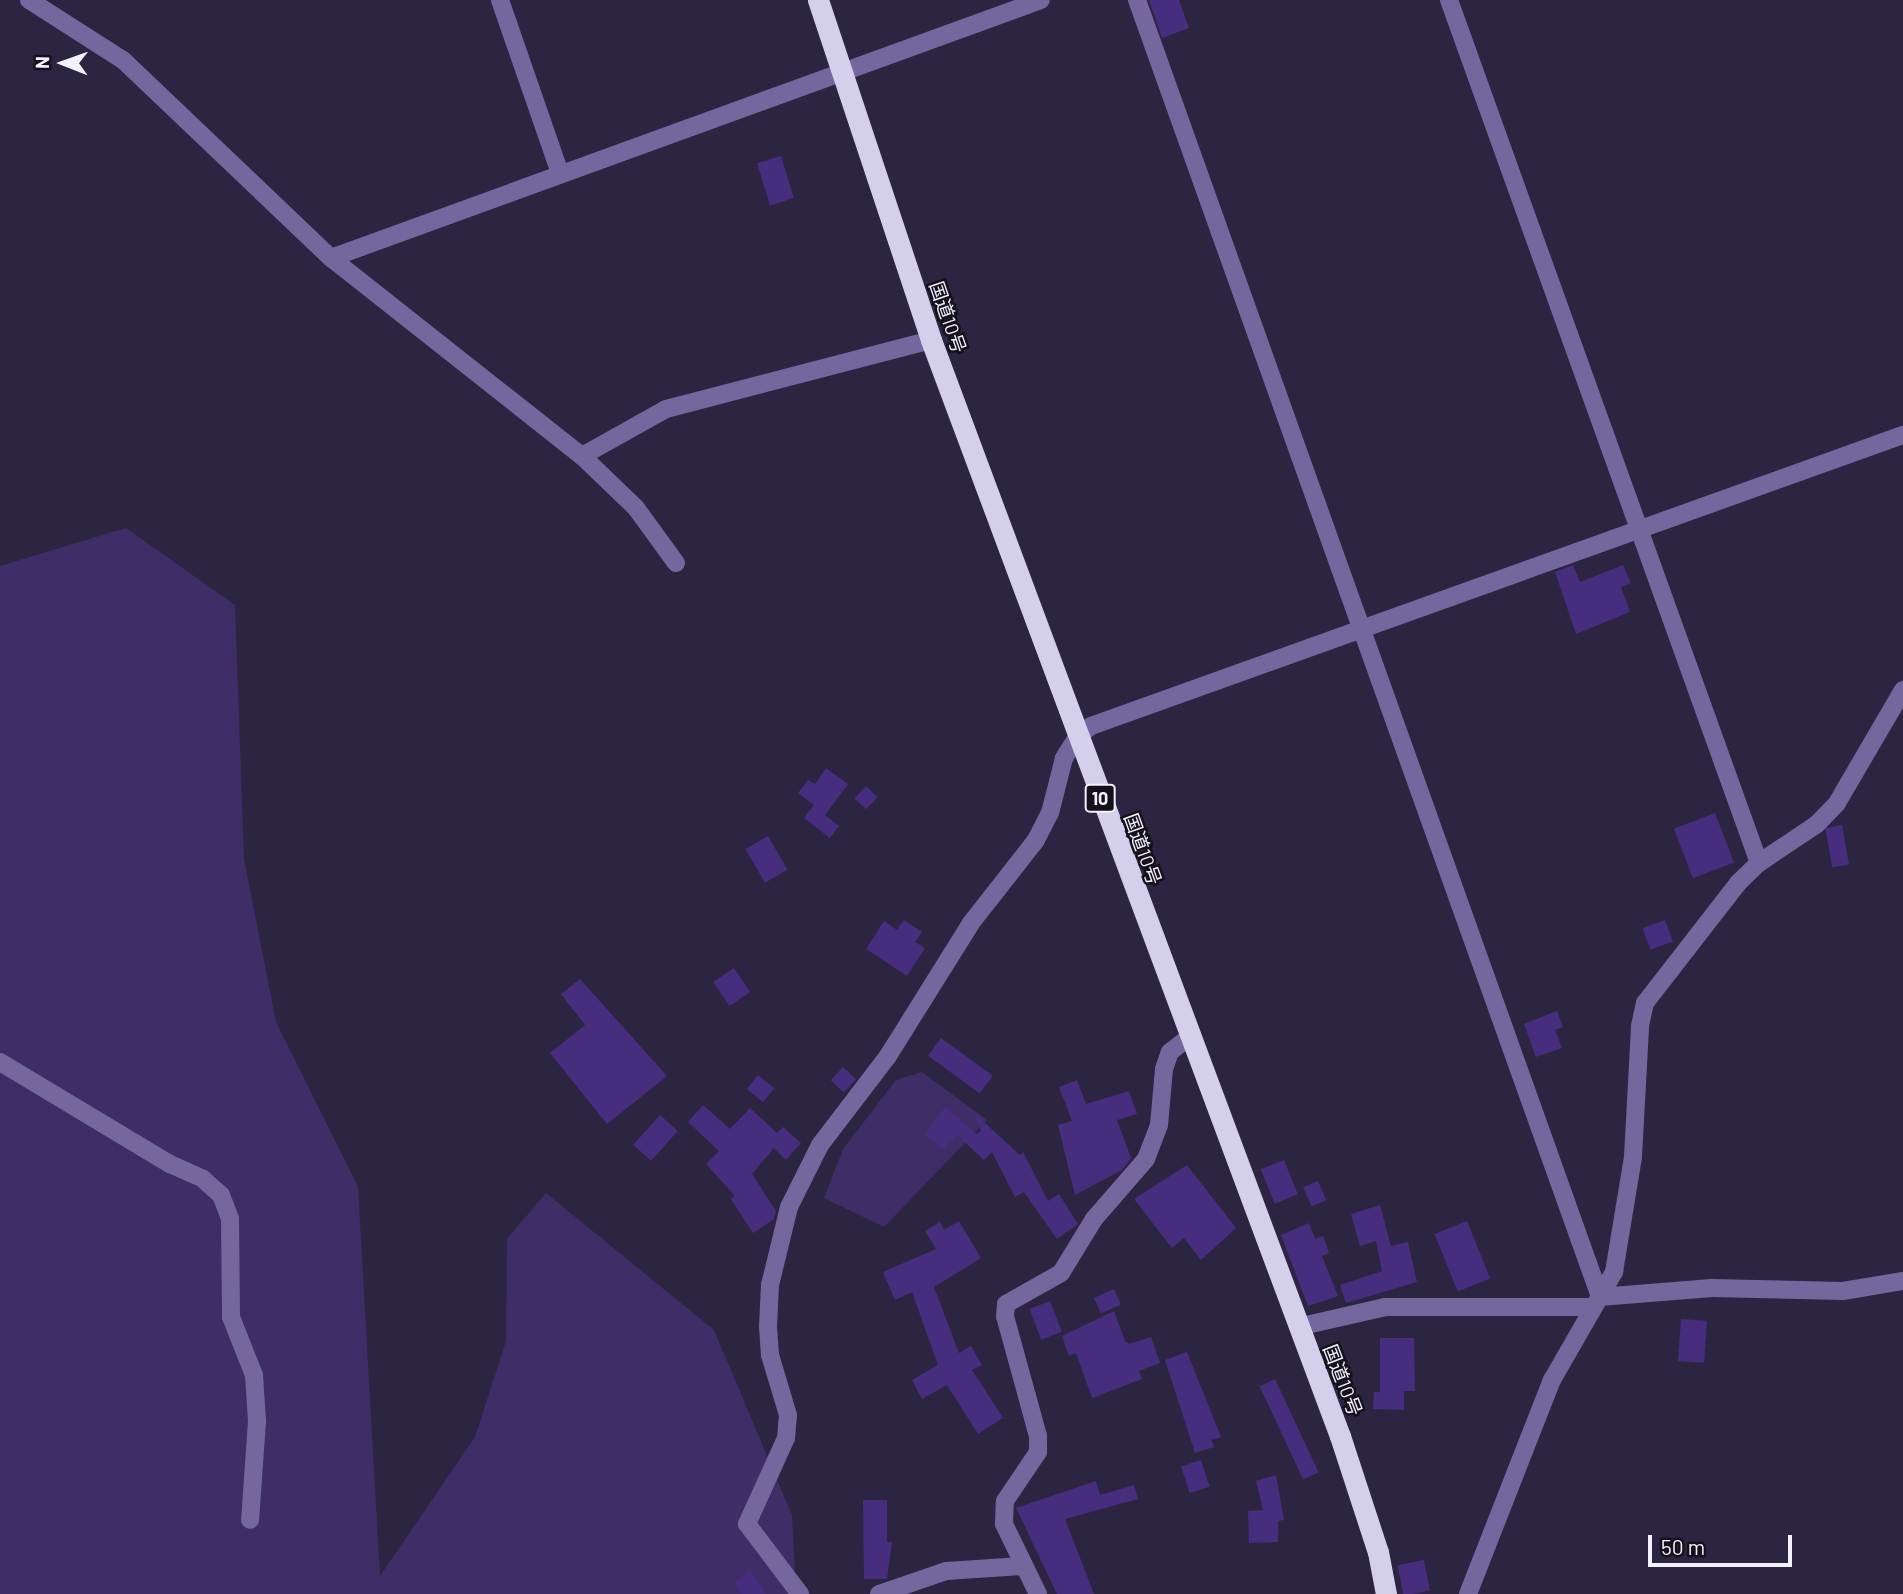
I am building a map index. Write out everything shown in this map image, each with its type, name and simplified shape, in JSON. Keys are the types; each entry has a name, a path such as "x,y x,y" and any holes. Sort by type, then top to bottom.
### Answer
{"highway":[{"name":"国道10号","path":"818,0 839,71 931,340 1340,1436 1378,1552 1386,1594"}],"street":[{"path":"29,0 123,60 331,258 582,456 636,509 676,563"},
{"path":"500,0 560,173"},
{"path":"331,258 839,71 1041,0"},
{"path":"1137,0 1362,628 1595,1302"},
{"path":"1449,0 1636,528 1759,863"},
{"path":"582,456 666,409 931,340"},
{"path":"800,1594 747,1524 786,1438 788,1415 769,1355 768,1326 770,1285 789,1207 820,1144 888,1056 971,923 1036,840 1050,813 1064,758 1077,737 1091,726 1636,528 1903,435"},
{"path":"1468,1594 1525,1440 1595,1302 1614,1272 1628,1204 1645,1003 1665,972 1759,863 1817,824 1837,803 1903,690"},
{"path":"1038,1594 1004,1524 1005,1501 1038,1452 1038,1436 1005,1316 1006,1304 1060,1273 1094,1219 1146,1159 1159,1125 1164,1069 1170,1052 1189,1037"},
{"path":"0,1062 170,1164 203,1179 221,1195 230,1219 231,1317 254,1375 257,1421 250,1520"},
{"path":"1298,1327 1385,1307 1595,1302 1712,1288 1843,1291 1903,1281"},
{"path":"879,1594 946,1571 1024,1566"}],"shaded area":[{"path":"126,528 235,605 244,859 276,1022 358,1187 380,1576 475,1437 506,1341 507,1239 546,1193 714,1330 792,1515 796,1594 0,1594 0,566"},
{"path":"922,1072 987,1120 884,1227 824,1198 843,1149 896,1080"}],"building":[{"path":"1149,0 1179,0 1189,28 1162,38"},
{"path":"781,156 794,198 770,205 757,163"},
{"path":"1573,565 1580,582 1623,565 1631,583 1621,587 1630,612 1576,634 1555,572"},
{"path":"826,768 848,784 825,815 839,826 830,838 804,818 814,805 798,793 808,780 815,784"},
{"path":"866,786 878,797 866,809 854,798"},
{"path":"1715,813 1734,862 1693,878 1674,829"},
{"path":"1842,825 1849,864 1832,867 1825,828"},
{"path":"768,836 788,870 765,883 745,849"},
{"path":"904,920 922,932 915,942 925,948 907,976 866,949 884,921 897,930"},
{"path":"1665,920 1673,942 1650,950 1642,928"},
{"path":"734,968 750,992 729,1006 713,982"},
{"path":"580,979 667,1076 607,1124 550,1053 585,1025 561,994"},
{"path":"1557,1011 1563,1027 1555,1030 1562,1048 1536,1057 1524,1024"},
{"path":"941,1038 993,1076 980,1093 928,1056"},
{"path":"843,1067 856,1079 844,1092 831,1080"},
{"path":"758,1075 774,1088 763,1102 747,1089"},
{"path":"1077,1080 1086,1104 1129,1091 1137,1114 1117,1120 1131,1158 1122,1170 1075,1195 1058,1125 1072,1121 1059,1087"},
{"path":"703,1105 730,1129 750,1108 777,1133 783,1127 801,1143 786,1160 774,1148 752,1174 776,1211 774,1219 753,1233 731,1199 735,1196 706,1164 719,1151 688,1122"},
{"path":"945,1107 977,1134 981,1130 973,1112 1020,1155 1023,1152 1048,1201 1059,1194 1078,1224 1057,1239 1024,1192 1015,1197 992,1152 984,1160 957,1135 944,1150 925,1134"},
{"path":"660,1115 678,1131 651,1161 633,1145"},
{"path":"1284,1160 1298,1194 1275,1204 1261,1169"},
{"path":"1187,1165 1236,1228 1201,1260 1184,1238 1172,1248 1134,1199"},
{"path":"1318,1181 1326,1200 1311,1207 1303,1187"},
{"path":"1380,1205 1391,1246 1408,1242 1417,1282 1346,1303 1340,1285 1382,1271 1376,1241 1360,1246 1351,1214"},
{"path":"959,1221 981,1258 934,1287 959,1353 971,1346 982,1365 972,1370 1003,1418 978,1434 947,1385 922,1399 912,1380 938,1365 912,1292 895,1300 883,1272 936,1249 925,1231 940,1222 944,1230"},
{"path":"1467,1221 1490,1278 1458,1292 1435,1234"},
{"path":"1309,1223 1315,1239 1323,1236 1329,1253 1322,1256 1338,1296 1308,1306 1281,1235"},
{"path":"1114,1289 1121,1305 1101,1313 1094,1298"},
{"path":"1050,1301 1062,1332 1041,1340 1029,1309"},
{"path":"1114,1311 1125,1341 1129,1344 1151,1337 1160,1363 1139,1371 1142,1379 1092,1398 1076,1353 1069,1356 1062,1336"},
{"path":"1681,1319 1707,1321 1704,1363 1678,1361"},
{"path":"1380,1338 1414,1338 1415,1391 1404,1391 1404,1410 1373,1409 1374,1392 1380,1392"},
{"path":"1187,1352 1221,1437 1211,1440 1214,1447 1195,1453 1165,1360"},
{"path":"1275,1379 1319,1472 1303,1480 1260,1386"},
{"path":"1201,1460 1210,1487 1190,1493 1181,1466"},
{"path":"1276,1475 1284,1520 1278,1521 1278,1542 1249,1543 1248,1511 1263,1510 1256,1481"},
{"path":"1096,1481 1100,1495 1134,1485 1138,1499 1065,1519 1094,1594 1057,1594 1016,1508"},
{"path":"863,1500 887,1500 887,1542 892,1542 887,1579 864,1579"},
{"path":"1424,1560 1430,1590 1403,1594 1397,1565"},
{"path":"750,1571 767,1594 742,1594 734,1583"}]}
